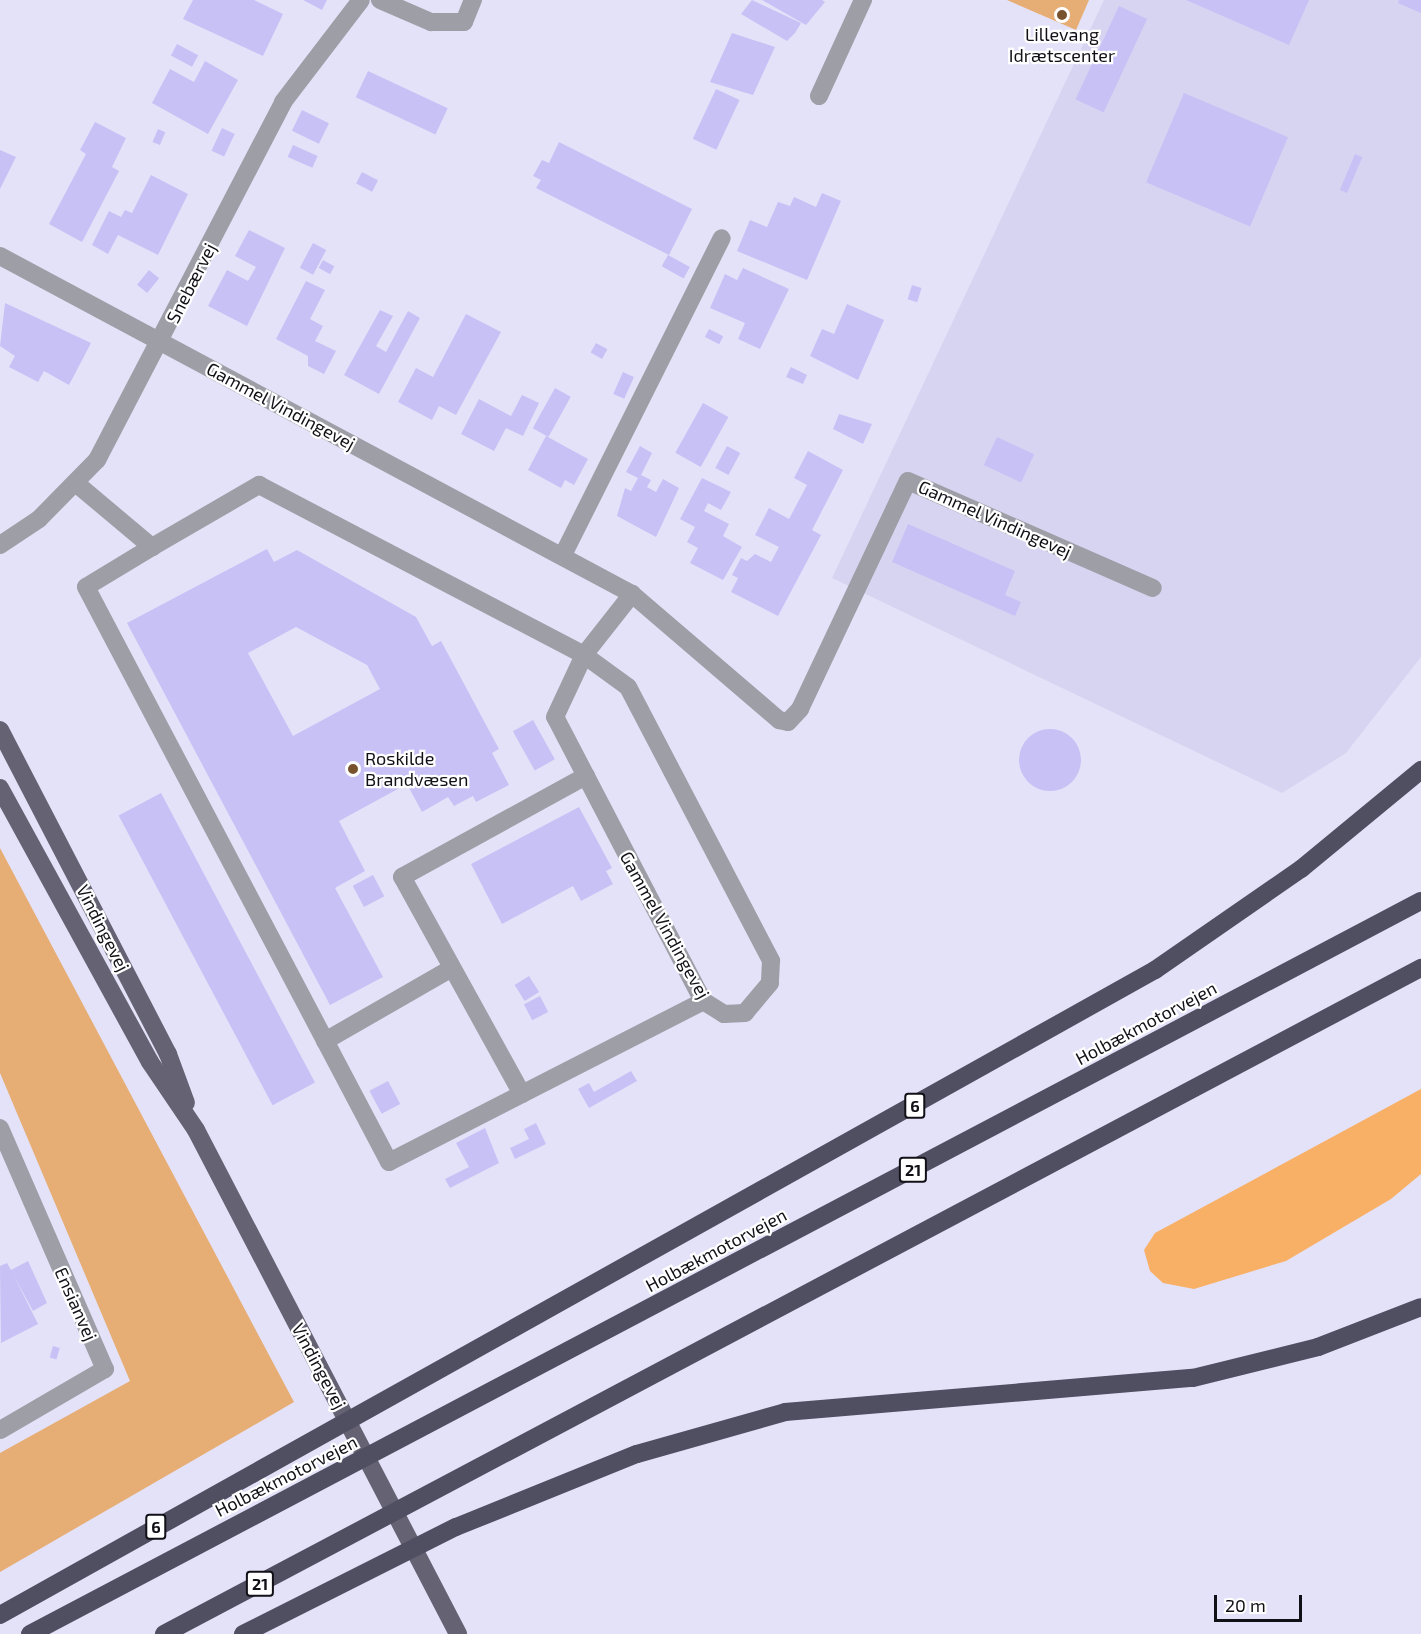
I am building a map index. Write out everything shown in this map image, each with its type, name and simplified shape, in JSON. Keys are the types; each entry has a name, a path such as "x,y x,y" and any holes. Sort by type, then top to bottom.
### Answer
{"highway":[{"name":"6","path":"0,1615 1155,970 1301,868 1421,770"},
{"name":"Holbækmotorvejen","path":"30,1634 1421,901"},
{"name":"21","path":"164,1634 1421,968"},
{"path":"243,1634 456,1527 637,1454 762,1419 953,1395 1193,1378 1318,1347 1421,1307"}],"main road":[{"name":"Vindingevej","path":"0,730 168,1054 196,1130"},
{"name":"Vindingevej","path":"0,788 150,1062 196,1130 458,1634"}],"street":[{"name":"Snebærvej","path":"0,545 78,485 114,434 283,102 361,0"},
{"path":"380,0 431,22 464,22 473,0"},
{"path":"819,96 863,0"},
{"path":"564,553 722,238"},
{"name":"Gammel Vindingevej","path":"0,256 161,343 564,553 632,594 700,647 770,715 788,722 800,709 908,481 1153,588"},
{"path":"78,485 152,548"},
{"path":"584,655 259,485 86,587 389,1162 703,1001"},
{"name":"Gammel Vindingevej","path":"584,655 628,687 771,961 770,983 745,1013 724,1014 703,1001 555,717 584,655 632,594"},
{"path":"522,1094 402,877 586,776"},
{"path":"325,1041 452,968"},
{"name":"Ensianvej","path":"0,1128 105,1369 0,1430"}],"shaded area":[{"name":"Lillevang Idrætscenter","path":"1007,0 1089,0 1076,30"},
{"path":"1104,0 1421,0 1421,657 1346,753 1282,793 832,578"},
{"path":"0,848 294,1402 0,1572 0,1453 130,1381 0,1073"},
{"path":"1421,1089 1421,1174 1391,1199 1286,1261 1194,1289 1163,1283 1150,1271 1144,1250 1155,1233"}],"building":[{"path":"193,0 254,0 283,14 263,56 183,19"},
{"path":"303,0 327,0 322,10"},
{"path":"752,0 801,23 795,33 787,41 741,14"},
{"path":"762,0 822,0 825,2 806,25"},
{"path":"1186,0 1309,0 1289,45"},
{"path":"1399,0 1421,0 1421,13 1398,3"},
{"path":"1119,6 1147,19 1104,112 1075,99"},
{"path":"732,33 775,47 753,95 710,82"},
{"path":"177,44 198,55 192,67 171,55"},
{"path":"205,61 238,80 208,134 152,103 170,69 194,82"},
{"path":"368,71 448,108 435,134 356,97"},
{"path":"716,89 740,100 716,150 693,139"},
{"path":"1184,93 1288,137 1250,226 1146,182"},
{"path":"302,110 329,123 319,144 292,131"},
{"path":"95,122 126,138 112,167 119,171 82,242 49,224 86,154 80,150"},
{"path":"222,128 235,134 224,157 211,151"},
{"path":"158,129 165,132 160,145 153,142"},
{"path":"559,142 692,209 669,255 536,188 541,180 533,176 542,160 549,163"},
{"path":"293,145 318,156 312,168 288,157"},
{"path":"0,150 16,157 0,189"},
{"path":"1355,154 1362,157 1347,193 1340,190"},
{"path":"362,172 378,180 372,192 356,184"},
{"path":"151,175 188,194 158,255 118,235 108,254 92,245 109,211 121,217 125,210 132,213"},
{"path":"822,193 841,201 807,280 737,251 750,220 767,227 778,202 790,206 794,197 816,207"},
{"path":"249,230 285,248 247,326 208,306 227,270 248,281 256,267 235,256"},
{"path":"313,243 326,250 313,275 300,268"},
{"path":"668,255 690,267 684,278 662,266"},
{"path":"323,260 334,266 330,274 319,268"},
{"path":"743,268 789,289 760,349 738,339 745,323 710,308 725,274 737,280"},
{"path":"149,270 159,278 147,293 137,285"},
{"path":"306,281 325,290 310,319 323,326 315,341 336,351 324,374 308,366 308,356 276,339"},
{"path":"912,285 922,288 917,302 908,299"},
{"path":"5,303 91,343 69,385 44,371 38,382 9,367 15,356 0,346"},
{"path":"847,304 884,320 858,380 810,356 822,329 834,334"},
{"path":"380,310 393,316 376,346 386,352 408,311 420,318 379,394 344,375"},
{"path":"466,314 501,332 456,415 439,406 432,420 398,402 416,368 433,377"},
{"path":"709,329 723,336 719,344 705,337"},
{"path":"596,343 607,349 602,359 591,353"},
{"path":"791,367 807,375 803,384 786,377"},
{"path":"623,372 634,377 624,399 613,394"},
{"path":"555,388 571,397 548,437 533,428"},
{"path":"522,395 539,403 523,436 506,428 494,451 461,434 479,399 511,416"},
{"path":"703,403 728,417 701,467 675,453"},
{"path":"839,414 872,424 863,444 833,429"},
{"path":"546,436 588,459 574,485 565,480 561,488 528,470"},
{"path":"997,437 1034,454 1021,482 984,465"},
{"path":"640,446 652,453 641,475 651,480 647,487 656,492 663,479 679,488 656,537 617,516 625,488 631,491 638,478 626,472"},
{"path":"727,446 740,453 729,475 715,468"},
{"path":"808,451 843,470 812,530 821,535 778,616 731,592 738,578 732,575 741,558 747,561 755,554 771,562 779,547 755,535 769,508 789,519 807,485 794,478"},
{"path":"702,478 731,492 721,510 708,503 704,511 729,524 723,536 742,547 723,580 690,563 698,548 687,542 695,527 680,519"},
{"path":"908,524 1015,571 1005,595 1021,602 1015,616 892,562"},
{"name":"Roskilde Brandvæsen","path":"267,549 274,562 297,550 416,617 432,646 441,641 499,749 492,753 509,785 476,802 473,796 454,806 448,797 422,812 407,784 339,821 365,871 335,888 383,977 330,1005 127,623","holes":["296,627 367,665 380,689 293,736 248,653"]},
{"path":"533,720 555,759 535,771 513,731"},
{"path":"1044,729 1056,729 1072,738 1079,748 1081,760 1079,772 1072,782 1056,791 1044,791 1033,786 1024,777 1019,766 1019,754 1024,743 1033,734"},
{"path":"161,793 315,1083 273,1105 119,816"},
{"path":"579,807 612,868 606,871 613,884 581,901 573,886 502,924 471,864"},
{"path":"373,875 384,896 364,907 353,886"},
{"path":"529,976 539,992 525,1001 515,985"},
{"path":"540,996 548,1012 532,1020 524,1004"},
{"path":"631,1071 637,1081 589,1108 578,1089 589,1083 594,1092"},
{"path":"388,1081 400,1104 382,1114 369,1091"},
{"path":"536,1123 546,1144 515,1159 510,1148 529,1139 524,1129"},
{"path":"485,1128 499,1163 450,1188 445,1179 469,1167 456,1143"},
{"path":"28,1261 47,1303 33,1311 14,1276 38,1324 1,1343 0,1266 7,1263 11,1270"},
{"path":"53,1346 60,1348 56,1359 50,1358"}],"place":[{"name":"Lillevang Idrætscenter","path":"1062,15"},
{"name":"Roskilde Brandvæsen","path":"353,769"}]}
